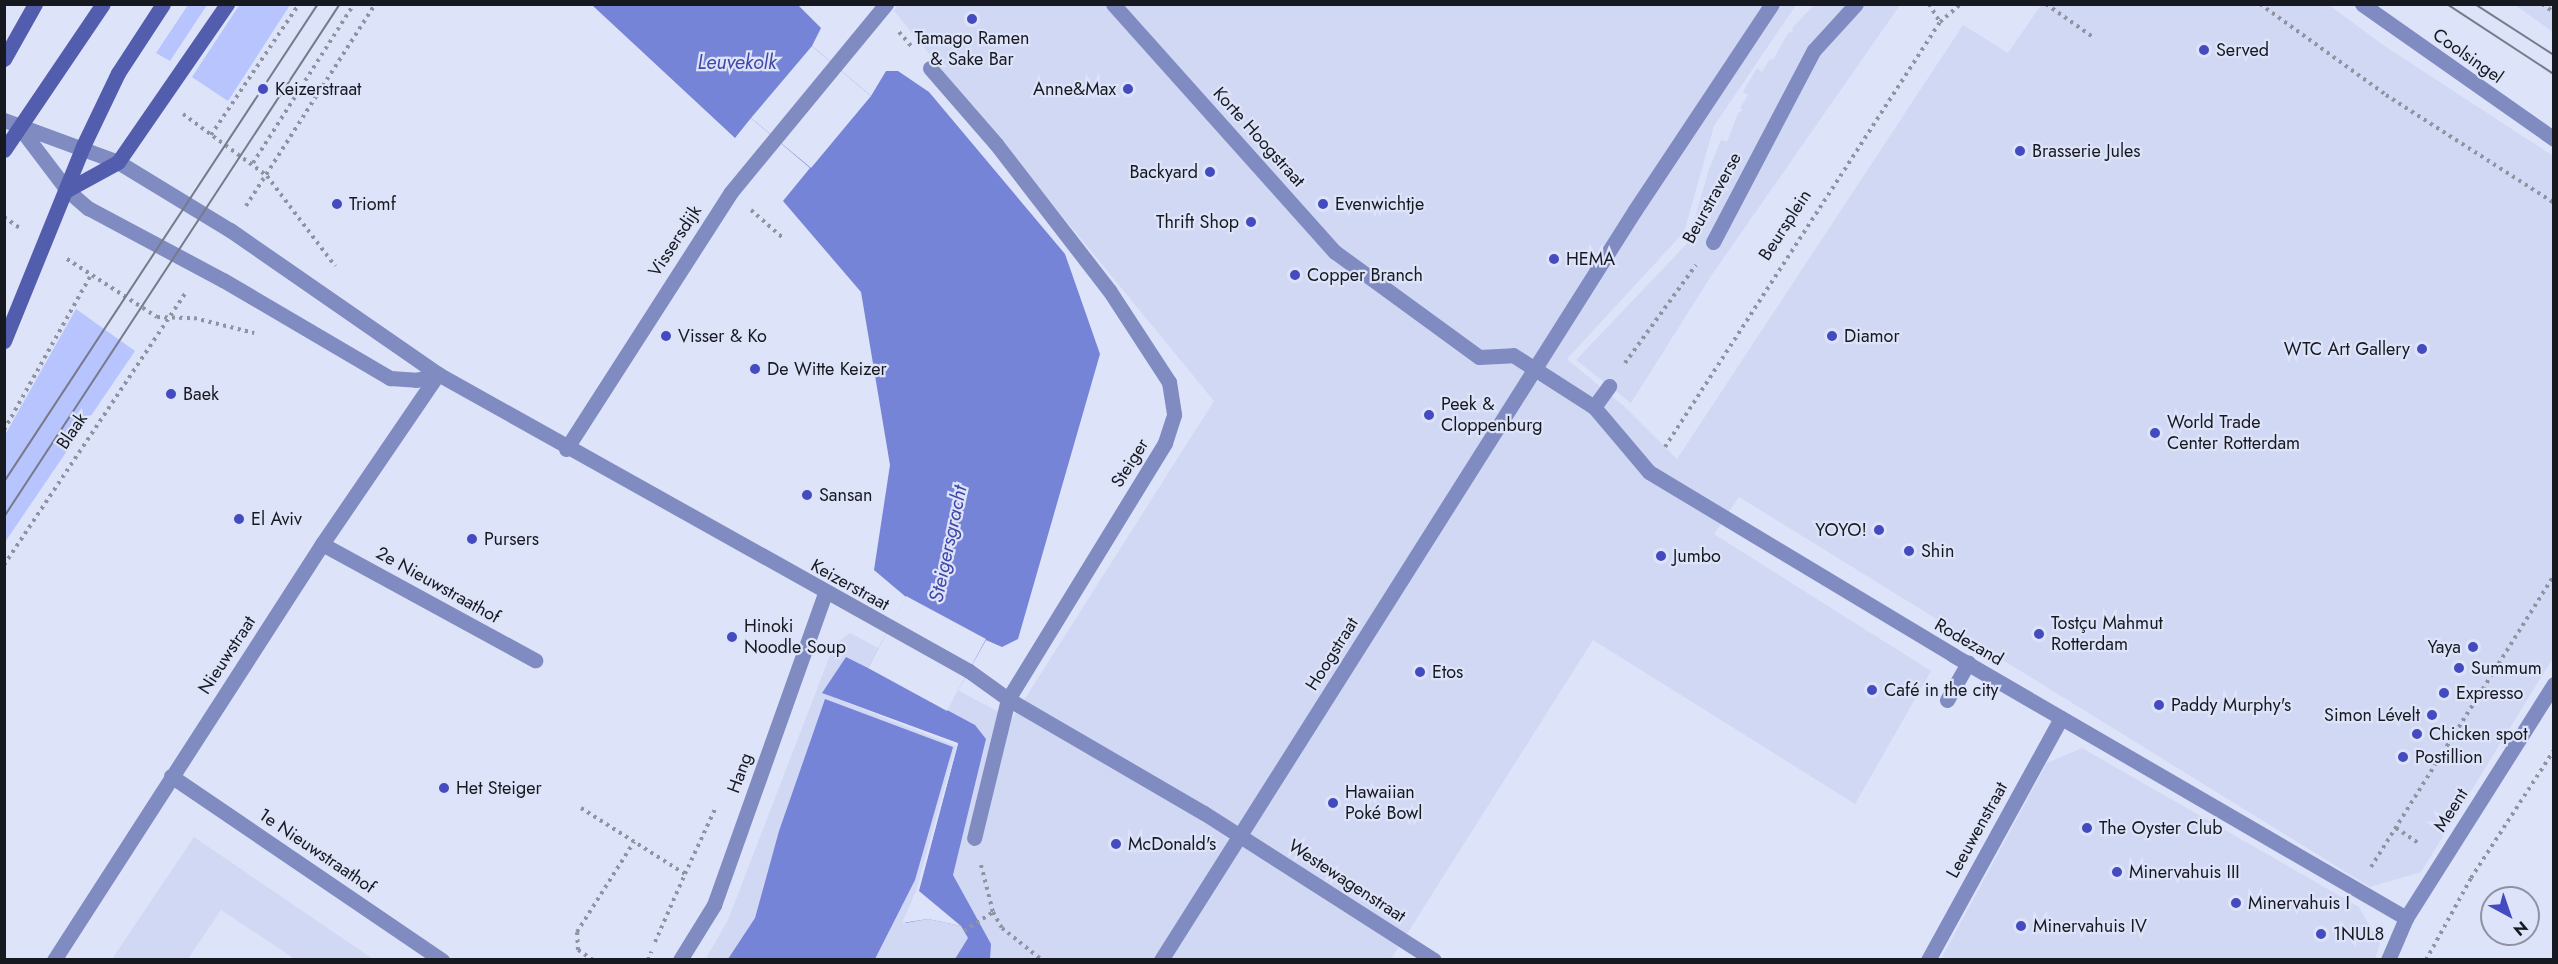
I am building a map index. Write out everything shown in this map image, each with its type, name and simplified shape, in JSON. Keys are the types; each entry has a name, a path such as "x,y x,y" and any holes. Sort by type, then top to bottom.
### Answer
{"main road":[{"path":"4,59 35,4"},
{"path":"4,150 103,4"},
{"path":"4,340 45,245 83,146 118,73 163,4"},
{"path":"67,190 118,162 227,4"}],"street":[{"name":"Korte Hoogstraat","path":"1113,4 1335,252 1479,357 1513,355 1536,369"},
{"path":"1536,369 1635,210 1772,4"},
{"name":"Beurstraverse","path":"1713,242 1814,50 1856,4"},
{"name":"Coolsingel","path":"2362,4 2553,139"},
{"name":"Vissersdijk","path":"566,449 730,192 777,140 884,8"},
{"name":"Steiger","path":"930,68 996,144 1109,290 1168,382 1172,399 1173,429 1008,699 974,838"},
{"name":"Keizerstraat","path":"4,120 20,128 83,146 118,162 230,230 438,374 566,449 969,671 1008,699 1240,836"},
{"path":"20,128 67,190 88,208 223,280 390,378 416,380 438,374"},
{"name":"Rodezand","path":"1536,369 1594,407 1649,472 1953,655 2406,918"},
{"name":"Hoogstraat","path":"1161,960 1536,369"},
{"name":"Nieuwstraat","path":"54,960 322,544 438,374"},
{"path":"1594,407 1608,386"},
{"name":"2e Nieuwstraathof","path":"322,544 534,660"},
{"name":"Hang","path":"680,960 714,904 825,593"},
{"path":"1947,700 1968,663"},
{"name":"Meent","path":"2388,960 2406,918 2553,684"},
{"name":"Leeuwenstraat","path":"1928,960 2061,718"},
{"name":"1e Nieuwstraathof","path":"171,776 442,960"},
{"name":"Westewagenstraat","path":"1240,836 1434,960"}],"path":[{"path":"211,135 299,4"},
{"path":"253,163 354,4"},
{"path":"230,230 267,176 375,4"},
{"path":"1929,4 1940,22"},
{"name":"Beursplein","path":"1649,472 1940,22 1961,4"},
{"path":"2046,4 2093,37"},
{"path":"2260,4 2386,95 2553,203"},
{"path":"2542,4 2553,12"},
{"path":"884,8 930,68"},
{"path":"177,110 253,163 267,176 340,272"},
{"path":"730,192 782,237"},
{"path":"4,430 91,275 5,219"},
{"name":"Beurstraverse","path":"1608,386 1713,242"},
{"name":"Blaak","path":"4,565 171,318 157,317 91,275"},
{"path":"2358,890 2553,575"},
{"path":"2426,960 2471,878 2553,750"},
{"path":"582,808 658,858"},
{"path":"974,838 997,920 1010,938 1042,960"},
{"path":"593,960 578,950 578,932 633,842"},
{"path":"648,960 685,874"},
{"path":"964,931 993,912"}],"shaded area":[{"path":"240,4 290,5 228,101 192,77"},
{"path":"1815,4 1900,5 1711,276 1631,403 1576,360 1699,231 1699,227 1693,225 1709,169 1721,140 1727,142 1738,113 1743,110 1740,108 1748,95 1743,92 1757,68 1762,72 1770,59 1773,60 1788,33 1794,31 1791,29"},
{"path":"188,5 207,5 170,61 156,53"},
{"path":"898,5 1796,5 1714,126 1684,232 1567,359 1626,408 1677,459 1963,25 2008,53 2041,5 2329,5 2383,45 2553,156 2553,658 2421,872 2370,887 1739,497 1714,534 1931,671 1855,804 1593,640 1391,959 705,960 728,920 834,645 850,633 1012,719 1214,401 894,11"},
{"path":"2515,5 2553,5 2553,32"},
{"path":"76,309 135,351 5,542 5,435"},
{"path":"2082,748 2359,907 2380,944 2375,959 1941,959 2047,763"},
{"path":"194,837 373,959 295,959 221,910 188,959 112,959"}],"water":[{"path":"592,5 798,5 821,28 812,46 871,96 886,71 898,71 929,92 1065,254 1100,354 1018,639 1002,647 986,640 947,710 975,725 986,739 953,875 991,944 990,959 955,959 968,938 961,926 928,919 905,923 918,892 958,744 822,693 846,657 868,668 906,597 874,570 890,465 861,292 783,201 810,168 751,118 735,138"},
{"path":"825,699 953,747 915,880 875,959 728,959 755,918 779,831"}],"pier":[{"path":"812,46 871,96 811,168 751,118"},
{"path":"906,596 986,639 947,711 868,668"},
{"path":"822,693 958,743 919,891 961,926 928,919 902,923 916,891 956,746"}],"tram line":[{"path":"4,482 318,4"},
{"path":"4,517 340,4"},
{"path":"2447,4 2554,74"},
{"path":"2475,4 2554,55"}],"place":[{"name":"Tamago Ramen & Sake Bar","path":"972,19"},
{"name":"Served","path":"2204,50"},
{"name":"Keizerstraat","path":"263,89"},
{"name":"Anne&Max","path":"1128,89"},
{"name":"Brasserie Jules","path":"2020,151"},
{"name":"Backyard","path":"1210,172"},
{"name":"Triomf","path":"337,204"},
{"name":"Evenwichtje","path":"1323,204"},
{"name":"Thrift Shop","path":"1251,222"},
{"name":"HEMA","path":"1554,259"},
{"name":"Copper Branch","path":"1295,275"},
{"name":"Visser & Ko","path":"666,336"},
{"name":"Diamor","path":"1832,336"},
{"name":"WTC Art Gallery","path":"2422,349"},
{"name":"De Witte Keizer","path":"755,369"},
{"name":"Baek","path":"171,394"},
{"name":"Peek & Cloppenburg","path":"1429,415"},
{"name":"World Trade Center Rotterdam","path":"2155,433"},
{"name":"Sansan","path":"807,495"},
{"name":"El Aviv","path":"239,519"},
{"name":"YOYO!","path":"1879,530"},
{"name":"Pursers","path":"472,539"},
{"name":"Shin","path":"1909,551"},
{"name":"Jumbo","path":"1661,556"},
{"name":"Tostçu Mahmut Rotterdam","path":"2039,634"},
{"name":"Hinoki Noodle Soup","path":"732,637"},
{"name":"Yaya","path":"2473,647"},
{"name":"Summum","path":"2459,668"},
{"name":"Etos","path":"1420,672"},
{"name":"Café in the city","path":"1872,690"},
{"name":"Expresso","path":"2444,693"},
{"name":"Paddy Murphy's","path":"2159,705"},
{"name":"Simon Lévelt","path":"2432,715"},
{"name":"Chicken spot","path":"2417,734"},
{"name":"Postillion","path":"2403,757"},
{"name":"Het Steiger","path":"444,788"},
{"name":"Hawaiian Poké Bowl","path":"1333,803"},
{"name":"The Oyster Club","path":"2087,828"},
{"name":"McDonald's","path":"1116,844"},
{"name":"Minervahuis III","path":"2117,872"},
{"name":"Minervahuis I","path":"2236,903"},
{"name":"Minervahuis IV","path":"2021,926"},
{"name":"1NUL8","path":"2321,934"}],"water label":[{"name":"Leuvekolk","path":"737,62"},
{"name":"Steigersgracht","path":"948,544"}]}
